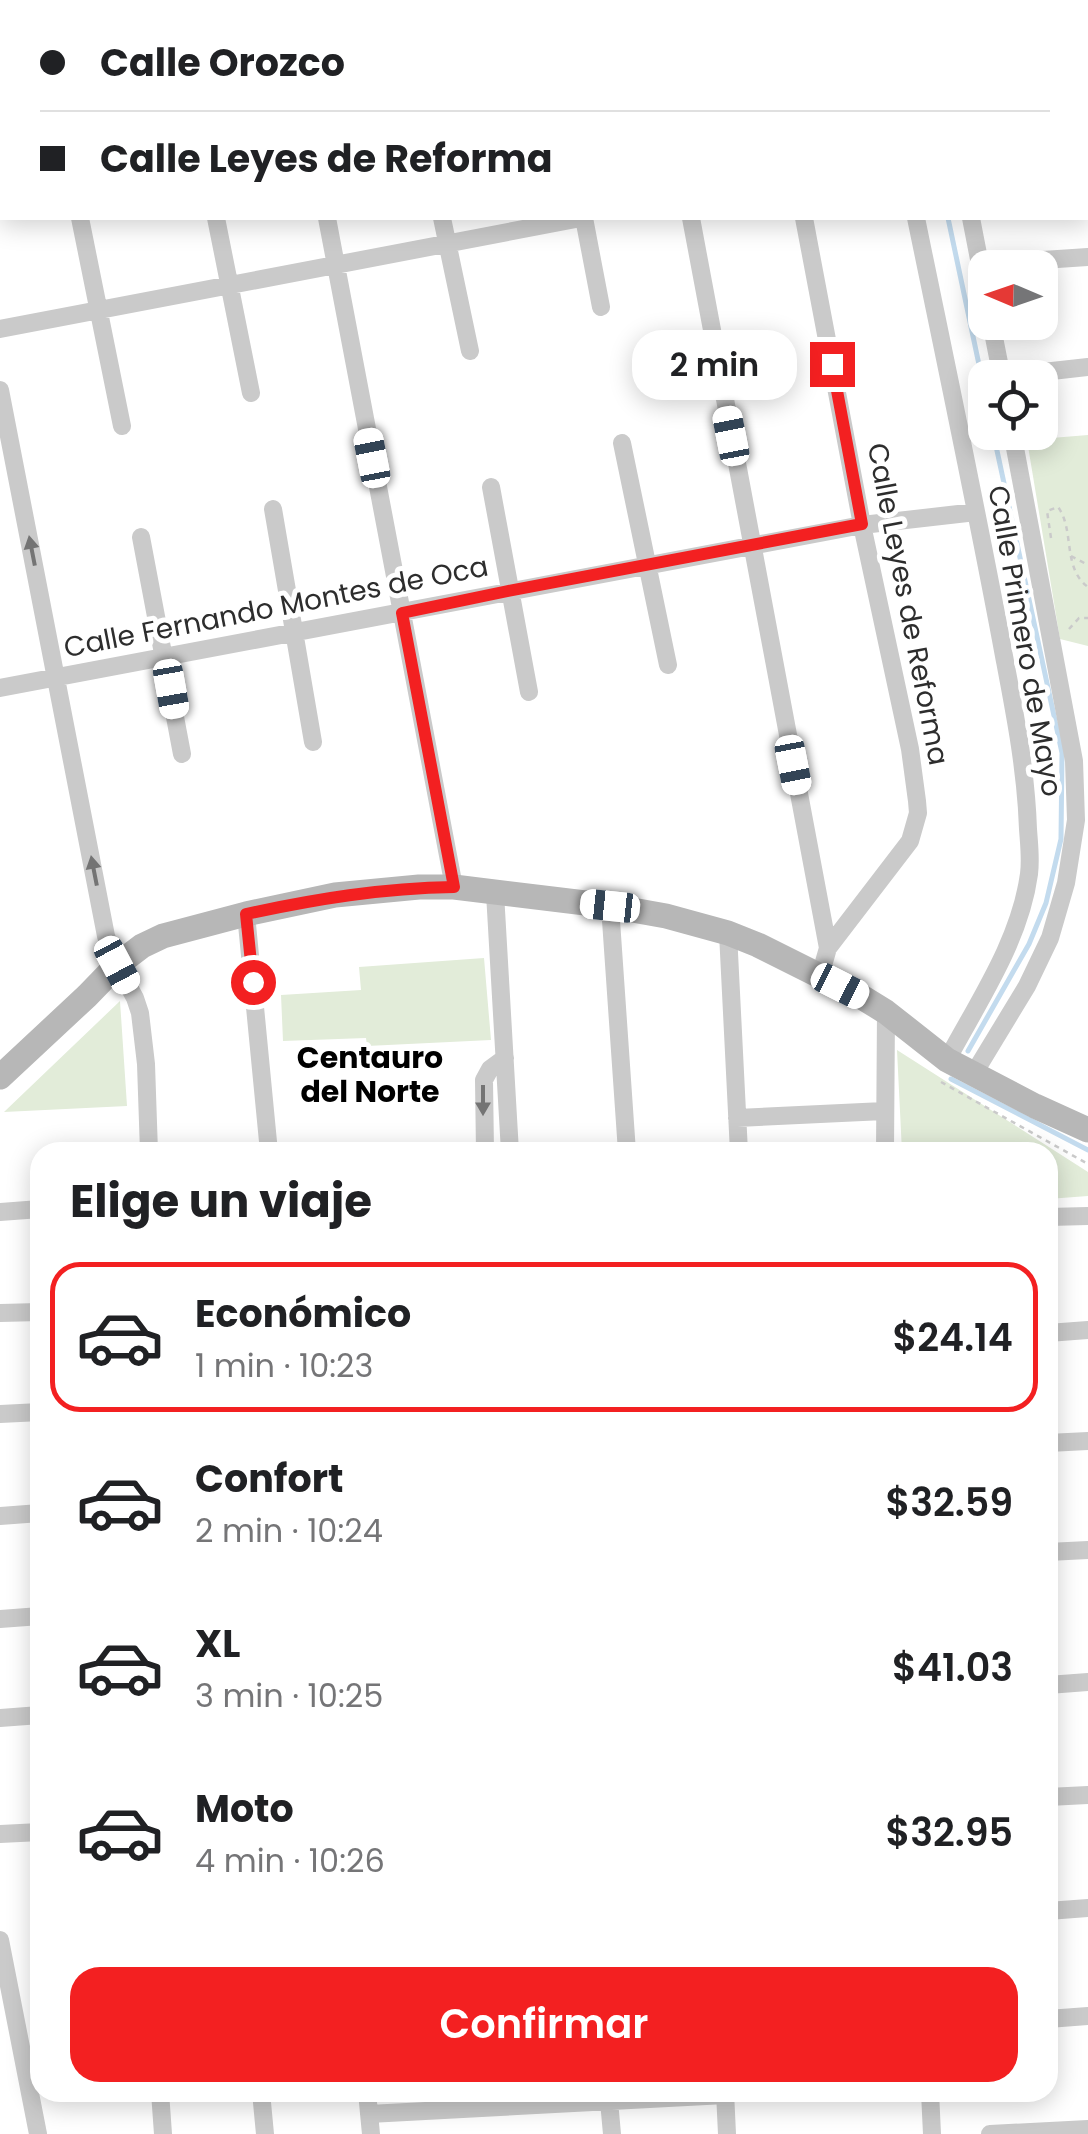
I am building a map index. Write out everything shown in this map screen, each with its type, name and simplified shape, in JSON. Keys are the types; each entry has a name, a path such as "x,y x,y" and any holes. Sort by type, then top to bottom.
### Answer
{"street":[{"path":"80,220 122,426"},
{"path":"216,220 251,393"},
{"path":"326,220 454,887"},
{"path":"442,220 470,351"},
{"path":"0,329 572,220"},
{"path":"583,220 602,306"},
{"path":"691,220 828,948"},
{"name":"Calle Leyes de Reforma","path":"804,220 862,524 910,748 918,813 910,840 828,948 820,976"},
{"name":"Calle Primero de Mayo","path":"916,220 1022,753 1030,870 1011,938 947,1060"},
{"path":"971,220 977,250"},
{"path":"1058,259 1088,257"},
{"path":"1058,370 1088,366"},
{"path":"0,390 106,936 135,998 142,1029 148,1142"},
{"path":"622,442 668,665"},
{"path":"973,1075 1027,986 1050,938 1066,882 1076,820 1074,760 1015,450"},
{"path":"491,487 529,692"},
{"path":"273,509 313,742"},
{"name":"Calle Fernando Montes de Oca","path":"0,688 862,524 976,512"},
{"path":"142,537 182,754"},
{"path":"0,1077 117,965 163,936 335,895 454,887 610,906 728,933 860,996 947,1060 1088,1130"},
{"path":"494,893 509,1142"},
{"path":"610,906 627,1142"},
{"path":"246,914 269,1142"},
{"path":"728,933 738,1142"},
{"path":"885,1142 886,1012"},
{"path":"485,1142 484,1080 490,1069 505,1058"},
{"path":"737,1118 884,1111"},
{"path":"0,1212 30,1210"},
{"path":"1058,1218 1088,1216"},
{"path":"0,1313 30,1312"},
{"path":"1058,1332 1088,1330"},
{"path":"0,1414 30,1412"},
{"path":"1058,1442 1088,1440"},
{"path":"0,1516 30,1514"},
{"path":"1058,1552 1088,1550"},
{"path":"0,1619 30,1617"},
{"path":"1058,1684 1088,1682"},
{"path":"0,1718 30,1716"},
{"path":"1058,1796 1088,1794"},
{"path":"0,1834 30,1832"},
{"path":"1058,1910 1088,1908"},
{"path":"0,1940 30,2093"},
{"path":"1058,2018 1088,2016"},
{"path":"32,2102 38,2134"},
{"path":"161,2102 164,2134"},
{"path":"262,2102 264,2134"},
{"path":"368,2102 370,2134"},
{"path":"369,2114 591,2102"},
{"path":"610,2102 612,2134"},
{"path":"725,2102 727,2134"},
{"path":"930,2102 932,2134"},
{"path":"990,2134 1088,2129"}],"path":[{"path":"1052,546 1047,511 1058,506 1066,517 1070,555 1079,581 1088,587"},
{"path":"1070,555 1088,565"},
{"path":"1065,634 1079,618 1088,618"}],"green space":[{"path":"1088,435 1088,646 1060,639 1029,450 1058,450 1058,437"},
{"path":"484,958 491,1040 367,1046 366,1038 283,1041 281,995 361,990 359,967"},
{"path":"120,1001 127,1106 4,1112"},
{"path":"897,1050 1041,1142 902,1142"},
{"path":"1058,1153 1088,1172 1088,1196 1058,1198"}],"waterway":[{"path":"948,220 978,360"},
{"path":"968,1051 1029,944 1046,903 1061,839 1062,753 997,450"},
{"path":"951,1079 1088,1150"}],"district":[{"name":"Centauro del Norte","path":"370,1074"}],"route":[{"path":"253,982 246,914 335,895 454,887 402,613 862,524 832,364"}]}
